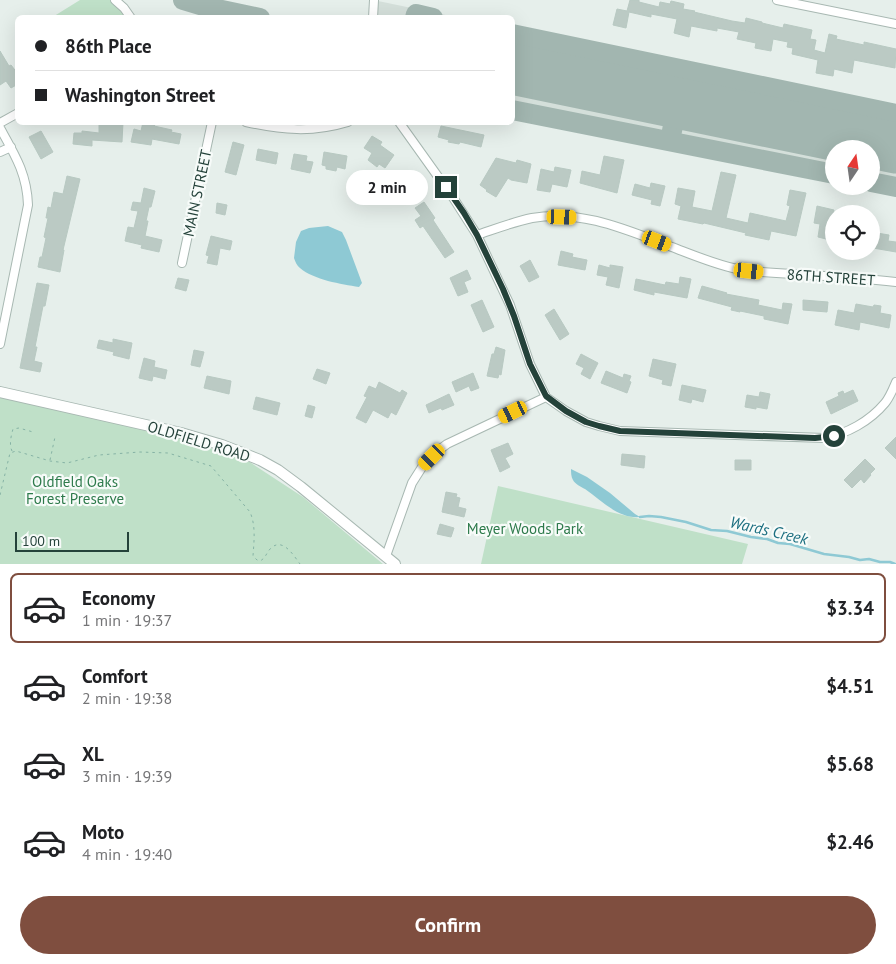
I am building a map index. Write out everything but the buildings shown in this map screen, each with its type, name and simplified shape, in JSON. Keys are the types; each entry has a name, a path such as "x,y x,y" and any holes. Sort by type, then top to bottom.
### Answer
{"street":[{"path":"115,0 128,15"},
{"path":"373,15 374,0"},
{"path":"777,0 896,24"},
{"path":"0,123 15,116"},
{"name":"MAIN STREET","path":"182,263 211,125"},
{"path":"261,125 287,130 303,130 328,128 338,125"},
{"path":"401,125 454,199 477,235 510,305 530,364 546,396 566,411 586,422 620,431 824,438 843,432 862,423 873,415 886,402 896,382"},
{"path":"0,128 22,171 26,182 28,205 0,344"},
{"path":"0,152 10,146"},
{"name":"86TH STREET","path":"477,235 534,218 579,218 614,225 709,261 735,268 760,272 896,282"},
{"name":"OLDFIELD ROAD","path":"0,392 181,433 222,445 260,460 278,470 301,487 395,564"},
{"path":"386,556 412,483 428,460 447,444 546,396"}],"path":[{"path":"0,495 12,451 10,445 13,429 19,428 33,432"},
{"path":"50,461 55,437"},
{"path":"12,451 50,461 67,462 99,455 140,452 168,453 211,466 250,512 255,529 254,556 257,560 260,562 271,548 279,545 285,546 300,564"}],"shaded area":[{"path":"378,1 445,15 376,15"},
{"path":"515,29 896,107 896,193 880,190 880,140 825,140 825,178 515,114"}],"green space":[{"path":"80,0 115,0 128,15 56,15"},
{"name":"Oldfield Oaks Forest Preserve","path":"0,396 112,421 202,445 248,461 303,497 383,564 0,564"},
{"name":"Meyer Woods Park","path":"498,486 748,544 742,564 481,564"}],"water":[{"path":"328,226 342,232 362,283 359,287 313,276 296,263 294,258 296,242 301,231"},
{"path":"571,469 587,477 610,493 640,517 624,515 610,508 575,483"}],"waterway":[{"name":"Wards Creek","path":"640,517 661,517 711,530 727,531 790,544 824,554 895,564"}],"taxiway":[{"path":"183,0 246,15"},
{"path":"416,15 420,15"},
{"path":"515,35 896,114"},
{"path":"670,141 684,70"},
{"path":"813,131 819,98"},
{"path":"515,111 825,172"},
{"path":"880,184 896,187"}],"runway":[{"path":"515,70 896,148"}],"route":[{"path":"446,187 477,235 503,289 538,383 546,396 566,411 586,422 620,431 815,438 834,436"}]}
